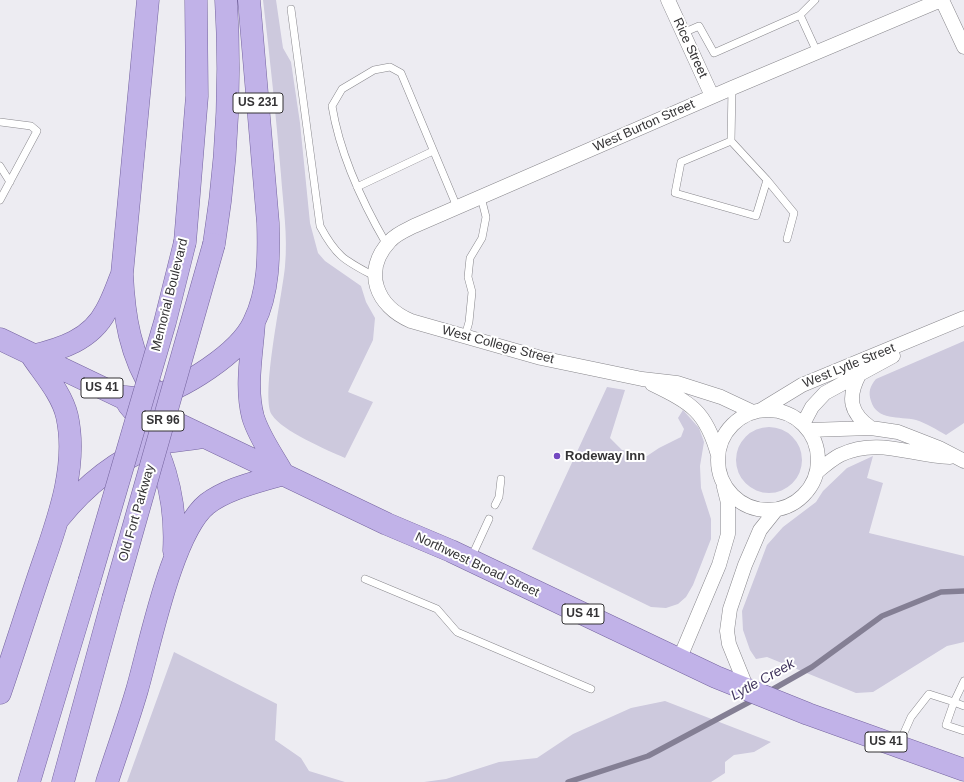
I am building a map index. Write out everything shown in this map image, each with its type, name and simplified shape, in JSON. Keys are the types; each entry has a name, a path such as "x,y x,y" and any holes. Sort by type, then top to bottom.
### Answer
{"main road":[{"path":"148,0 122,274 123,309 136,358 156,395 172,414 204,437"},
{"name":"Memorial Boulevard","path":"29,782 165,322 185,242 197,96 196,0"},
{"name":"Old Fort Parkway","path":"63,782 112,599 214,244 226,142 226,0"},
{"name":"US 231","path":"249,0 269,248 266,280 261,304 254,323"},
{"path":"0,693 57,521 68,472 71,449 66,415 58,396 32,356 60,349 87,334 106,312 122,274"},
{"path":"122,397 148,398 193,379 223,358 243,338 254,323"},
{"path":"107,782 136,690 174,558 195,517 207,504 239,488 283,474 259,430 253,415 250,380 254,323"},
{"name":"Northwest Broad Street","path":"0,339 32,356 122,397 387,524 470,560 716,677 808,714 964,770"},
{"path":"122,397 135,412 155,445 159,455 172,500 174,523 174,558"},
{"path":"57,521 72,502 91,483 130,457 155,445 204,437"}],"street":[{"name":"Rice Street","path":"668,0 712,96"},
{"path":"938,0 964,47"},
{"name":"West Burton Street","path":"376,279 378,259 387,245 391,240 414,226 712,96 938,0"},
{"name":"West College Street","path":"376,279 379,295 384,303 400,316 541,358 642,379 677,383 721,397 756,411"},
{"name":"West Lytle Street","path":"680,660 719,565 728,534 728,503 718,468 718,455 720,444 733,424 802,385 964,318"},
{"name":"West Lytle Street","path":"722,481 729,492 739,501 750,507 763,510 776,510 790,505 802,497 812,485 817,472 818,457 816,443 806,427 812,407 825,393 942,328"},
{"path":"859,375 851,396 853,407 863,422 871,428"},
{"name":"West College Street","path":"642,379 681,398 693,406 710,431 718,455"},
{"path":"756,411 776,410 791,414 806,427 871,428 911,436 939,448 959,459"},
{"path":"817,472 839,456 864,447 886,447 959,459"},
{"name":"West Lytle Street","path":"748,691 729,644 727,630 730,609 735,589 760,530 776,510"}],"lane":[{"path":"683,33 699,26 714,53 800,15 815,0"},
{"path":"291,9 320,226 328,241 344,260 376,279"},
{"path":"800,15 817,52"},
{"path":"387,245 370,216 357,187 334,119 332,106 342,90 374,70 390,67 401,73 457,207"},
{"path":"732,88 731,141 767,180 794,213 787,239"},
{"path":"0,122 31,126 37,131 0,200"},
{"path":"731,141 682,162 675,193 756,216 767,180"},
{"path":"357,187 433,151"},
{"path":"0,166 10,182"},
{"path":"465,336 469,322 472,292 468,277 470,258 482,238 486,217 481,197"},
{"path":"495,505 499,497 501,479"},
{"path":"470,560 489,519"},
{"path":"365,579 437,610 457,632 591,689"},
{"path":"964,681 954,702 946,725 964,732"},
{"path":"898,746 911,717 929,694 964,706"}],"shaded area":[{"path":"263,0 276,0 283,48 291,62 300,123 310,223 318,253 325,261 361,286 366,302 375,318 373,340 348,392 373,402 345,458 306,440 285,427 272,415 269,404 270,367 285,266 286,243 277,131"},
{"path":"964,341 964,423 946,435 916,420 883,415 874,407 870,398 870,392 872,384 876,379"},
{"path":"607,387 625,390 610,438 622,450 647,456 681,437 684,429 678,418 683,410 699,428 704,442 700,466 701,488 711,519 711,539 693,585 686,597 678,604 666,608 651,607 532,549"},
{"path":"762,427 776,427 788,432 797,441 802,453 800,473 793,484 776,493 762,493 750,488 741,479 736,467 736,453 741,441 750,432"},
{"path":"873,456 867,478 883,483 869,533 964,556 964,642 947,646 873,692 856,693 767,657 756,659 750,650 743,630 742,611 767,545 783,527 816,502 823,491 847,468"},
{"path":"174,652 277,704 275,740 301,758 309,771 345,782 127,782"},
{"path":"665,701 771,742 754,752 734,755 725,762 725,773 711,782 424,782 446,779 499,762 537,758 573,734 631,708"}],"waterway":[{"name":"Lytle Creek","path":"768,692 812,667 882,616 941,592 964,591"},
{"name":"Lytle Creek","path":"568,782 648,756 755,699"}],"place":[{"name":"Rodeway Inn","path":"557,456"}]}
